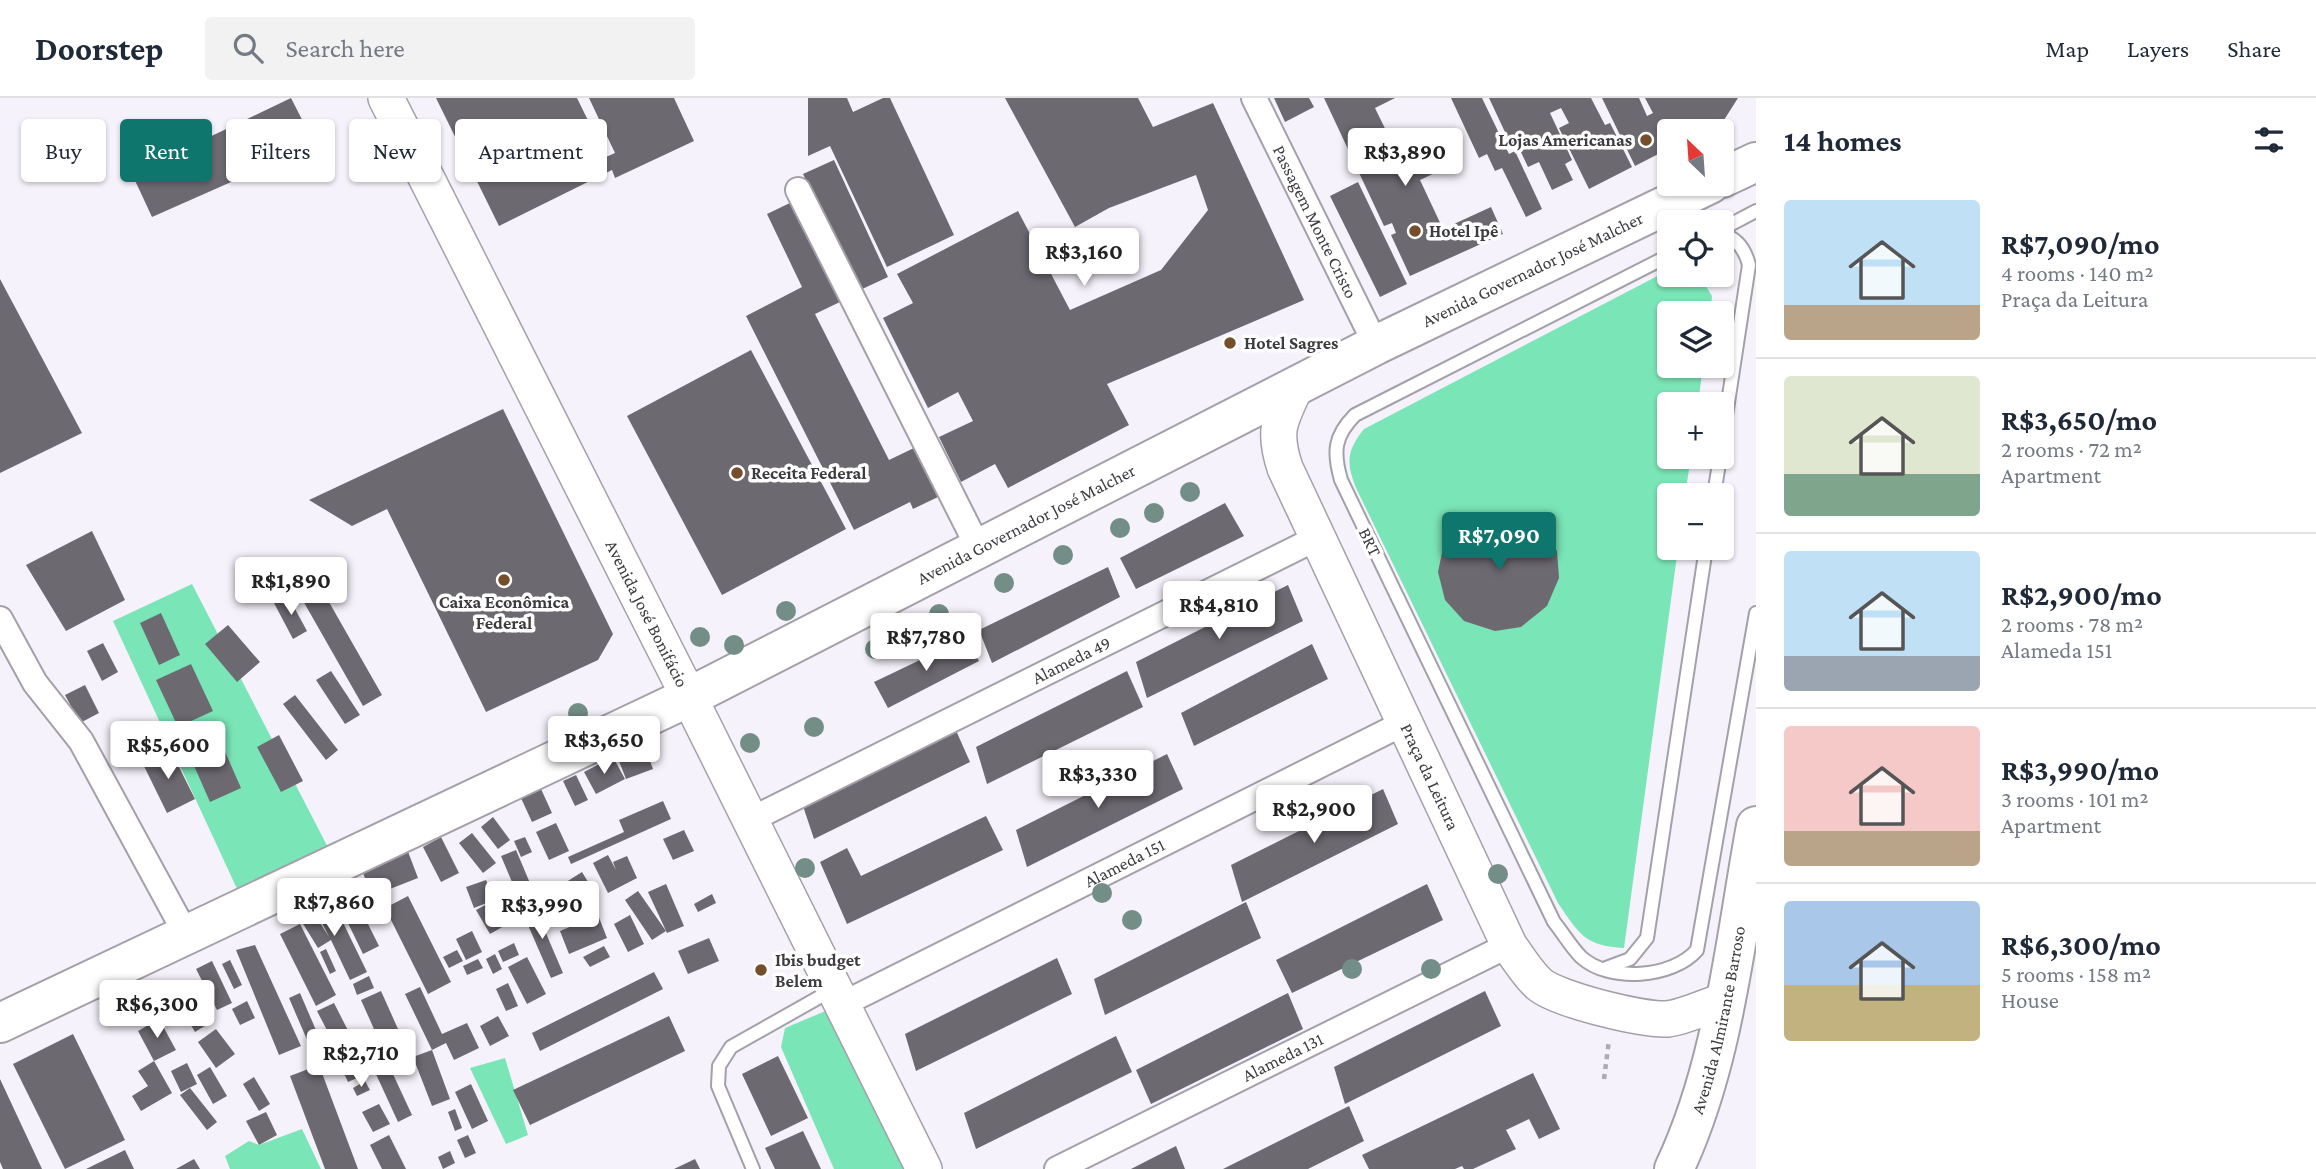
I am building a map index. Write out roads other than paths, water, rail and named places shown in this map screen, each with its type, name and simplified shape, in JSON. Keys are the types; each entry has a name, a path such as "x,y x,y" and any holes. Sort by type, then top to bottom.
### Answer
{"main road":[{"name":"Avenida José Bonifácio","path":"386,98 839,996 917,1167"},
{"path":"1734,172 1756,162"},
{"name":"Avenida Governador José Malcher","path":"0,1023 689,696 1376,345 1685,196"},
{"name":"Praça da Leitura","path":"1295,388 1278,424 1277,442 1296,491 1509,945 1539,984 1565,996 1612,1011 1668,1019 1740,993"},
{"name":"Avenida Almirante Barroso","path":"1674,1169 1695,1125 1740,993 1756,826"},
{"path":"1695,1125 1704,1150 1701,1169"}],"street":[{"name":"Passagem Monte Cristo","path":"1254,98 1376,345"},
{"path":"798,190 979,549"},
{"name":"Alameda 49","path":"750,820 1319,537"},
{"path":"0,619 35,683 80,741 186,934"},
{"name":"Alameda 151","path":"839,996 1406,722"},
{"name":"Alameda 131","path":"1057,1169 1509,945"}],"lane":[{"path":"1734,224 1756,211"},
{"path":"1730,392 1749,265 1743,248 1734,239"},
{"name":"BRT","path":"1657,262 1355,415 1340,430 1336,446 1335,458 1341,481 1554,922 1582,958 1605,968 1656,973 1676,967 1697,950 1756,613"},
{"path":"1605,968 1630,959 1647,938 1704,560"},
{"path":"753,1169 718,1086 719,1066 731,1047 839,996"}],"place":[{"name":"Lojas Americanas","path":"1646,140"},
{"name":"Hotel Ipê","path":"1415,231"},
{"name":"Hotel Sagres","path":"1230,343"},
{"name":"Receita Federal","path":"737,473"},
{"name":"Caixa Econômica Federal","path":"504,580"},
{"name":"Ibis budget Belem","path":"761,970"}]}
